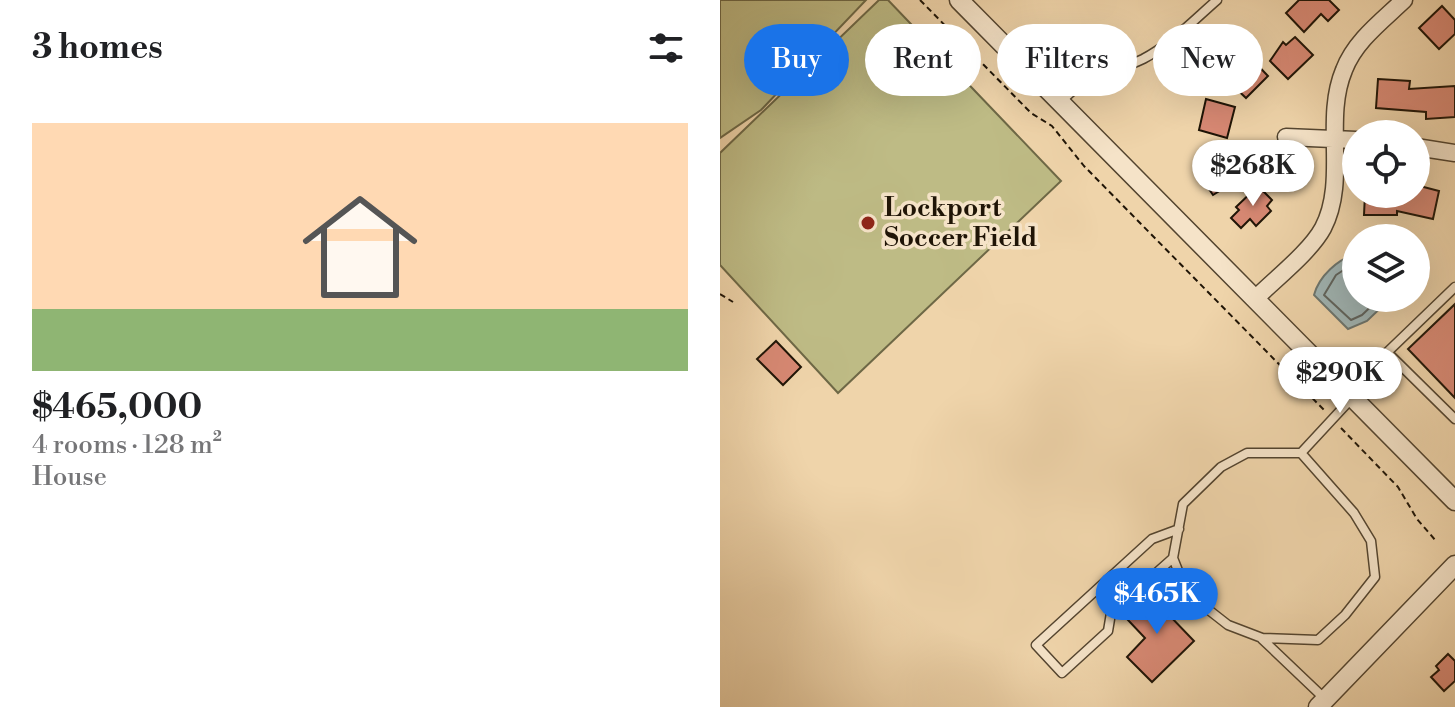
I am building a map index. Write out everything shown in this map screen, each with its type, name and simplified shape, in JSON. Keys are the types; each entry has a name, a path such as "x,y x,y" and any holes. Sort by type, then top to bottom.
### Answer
{"street":[{"path":"959,0 1455,501"},
{"path":"1255,299 1323,228 1334,195 1337,97 1344,70 1360,43 1404,0"},
{"path":"1286,137 1342,139"},
{"path":"1430,149 1455,153"},
{"path":"1322,703 1455,565"}],"lane":[{"path":"1060,103 1073,88 1104,71 1140,60 1161,49 1207,4 1217,0"},
{"path":"1301,453 1354,513 1371,541 1375,577 1345,615 1318,640 1262,638 1228,625 1187,593 1173,558 1183,504 1221,467 1247,453 1301,453 1387,352 1455,287"},
{"path":"1387,352 1455,419"},
{"path":"1173,558 1111,613 1108,631 1062,673 1036,645 1152,539 1179,529"},
{"path":"1262,638 1322,703"}],"path":[{"path":"920,0 1031,113 1052,126 1084,166 1398,487 1417,519 1436,541"},
{"path":"720,294 733,302"}],"shaded area":[{"path":"720,0 866,0 843,24 744,24 744,96 774,96 761,110 720,138"},
{"name":"Lockport Soccer Field","path":"879,0 888,0 911,24 865,24 865,96 980,96 1061,181 838,393 720,265 720,153 779,96 849,96 849,29"}],"water":[{"path":"1342,261 1342,312 1376,312 1367,321 1348,329 1314,295 1330,269"}],"building":[{"path":"1299,0 1329,0 1339,10 1328,21 1321,14 1304,32 1286,13"},
{"path":"1442,6 1455,20 1455,34 1439,49 1419,28"},
{"path":"1295,37 1313,55 1288,79 1270,61 1283,42 1286,45"},
{"path":"1378,79 1410,81 1409,89 1455,86 1455,117 1426,119 1426,112 1376,108"},
{"path":"1206,99 1235,107 1227,138 1199,130"},
{"path":"1229,153 1237,165 1227,172 1234,182 1213,195 1198,173"},
{"path":"1258,186 1272,200 1267,206 1271,211 1256,226 1250,219 1241,228 1231,218 1239,210 1236,207"},
{"path":"1430,189 1439,191 1433,219 1397,211 1397,215 1364,215 1364,208 1430,208"},
{"path":"1455,304 1455,398 1408,349"},
{"path":"776,341 801,367 783,385 757,359"},
{"path":"1155,589 1173,605 1167,613 1194,641 1152,682 1127,657 1145,638 1127,619"},
{"path":"1448,654 1455,661 1455,681 1444,691 1431,677 1439,670 1436,666"}],"place":[{"name":"Lockport Soccer Field","path":"868,223"}]}
